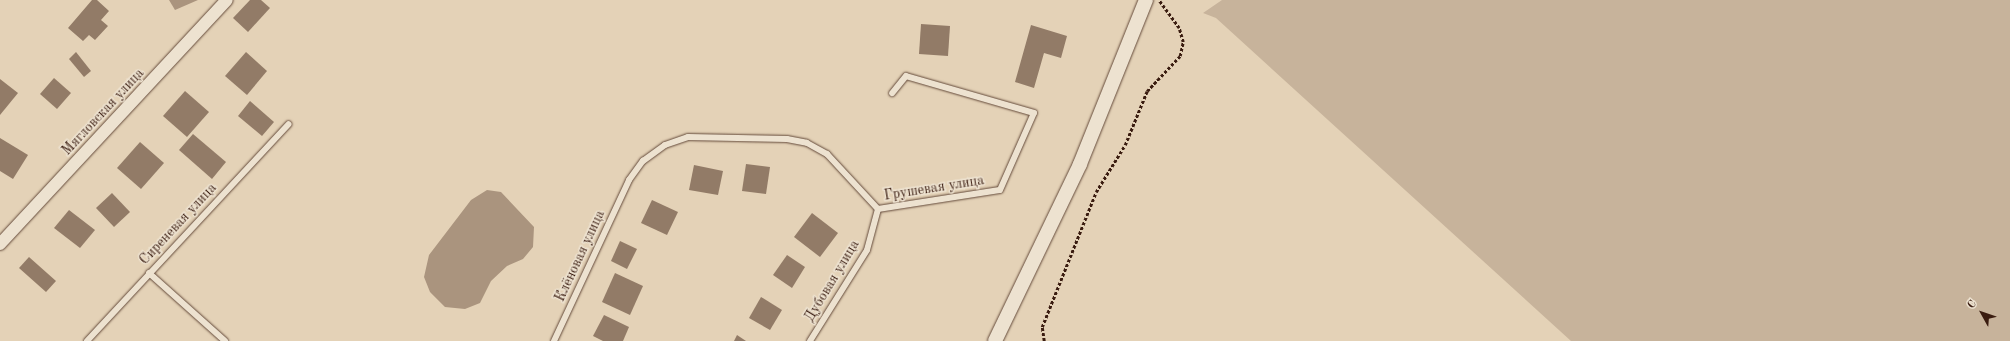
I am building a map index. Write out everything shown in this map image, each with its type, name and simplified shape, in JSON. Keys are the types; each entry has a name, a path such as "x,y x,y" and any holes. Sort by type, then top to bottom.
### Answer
{"street":[{"name":"Мягловская улица","path":"0,244 227,0"},
{"path":"995,341 1080,164 1146,0"}],"lane":[{"name":"Грушевая улица","path":"629,180 643,161 665,145 688,137 787,138 807,143 827,154 878,209 1000,190 1034,113 906,76 892,93"},
{"name":"Сиреневая улица","path":"87,341 289,124"},
{"name":"Клёновая улица","path":"554,341 629,180"},
{"name":"Дубовая улица","path":"810,341 867,250 878,209"},
{"path":"149,273 225,341"}],"path":[{"path":"1044,341 1042,327 1096,192 1125,145 1147,91 1180,56 1183,42 1179,28 1158,0"}],"shaded area":[{"path":"169,0 198,0 175,10"},
{"path":"1222,0 2010,0 2010,341 1571,341 1216,18 1203,13"},
{"path":"487,190 501,192 534,227 533,247 523,259 507,266 491,281 480,303 465,309 445,307 430,292 424,277 429,255 471,200"}],"building":[{"path":"92,0 97,0 109,11 101,20 108,26 95,40 89,35 83,41 68,28"},
{"path":"250,0 261,0 270,8 248,32 233,18"},
{"path":"921,24 950,26 948,56 919,54"},
{"path":"1031,25 1067,36 1061,58 1044,53 1034,88 1015,82"},
{"path":"76,52 91,71 84,77 69,59"},
{"path":"246,52 267,71 247,95 225,76"},
{"path":"54,78 71,93 57,109 40,94"},
{"path":"0,79 18,93 0,115"},
{"path":"185,91 209,112 187,137 163,116"},
{"path":"250,101 274,122 262,136 238,116"},
{"path":"193,134 226,162 212,179 179,150"},
{"path":"0,138 28,155 13,179 0,171"},
{"path":"140,142 164,163 141,189 117,168"},
{"path":"746,164 770,167 766,194 742,191"},
{"path":"694,165 723,171 718,195 689,190"},
{"path":"112,193 130,212 114,227 96,208"},
{"path":"652,200 678,212 667,235 641,223"},
{"path":"69,210 95,230 80,248 54,228"},
{"path":"812,213 838,233 820,257 794,237"},
{"path":"620,241 637,249 627,269 611,261"},
{"path":"787,255 805,267 792,288 773,275"},
{"path":"29,257 56,281 46,292 19,268"},
{"path":"615,273 643,286 630,315 602,302"},
{"path":"761,297 782,310 770,330 749,318"},
{"path":"604,315 629,327 623,341 603,341 593,336"},
{"path":"737,335 746,341 734,341"}]}
